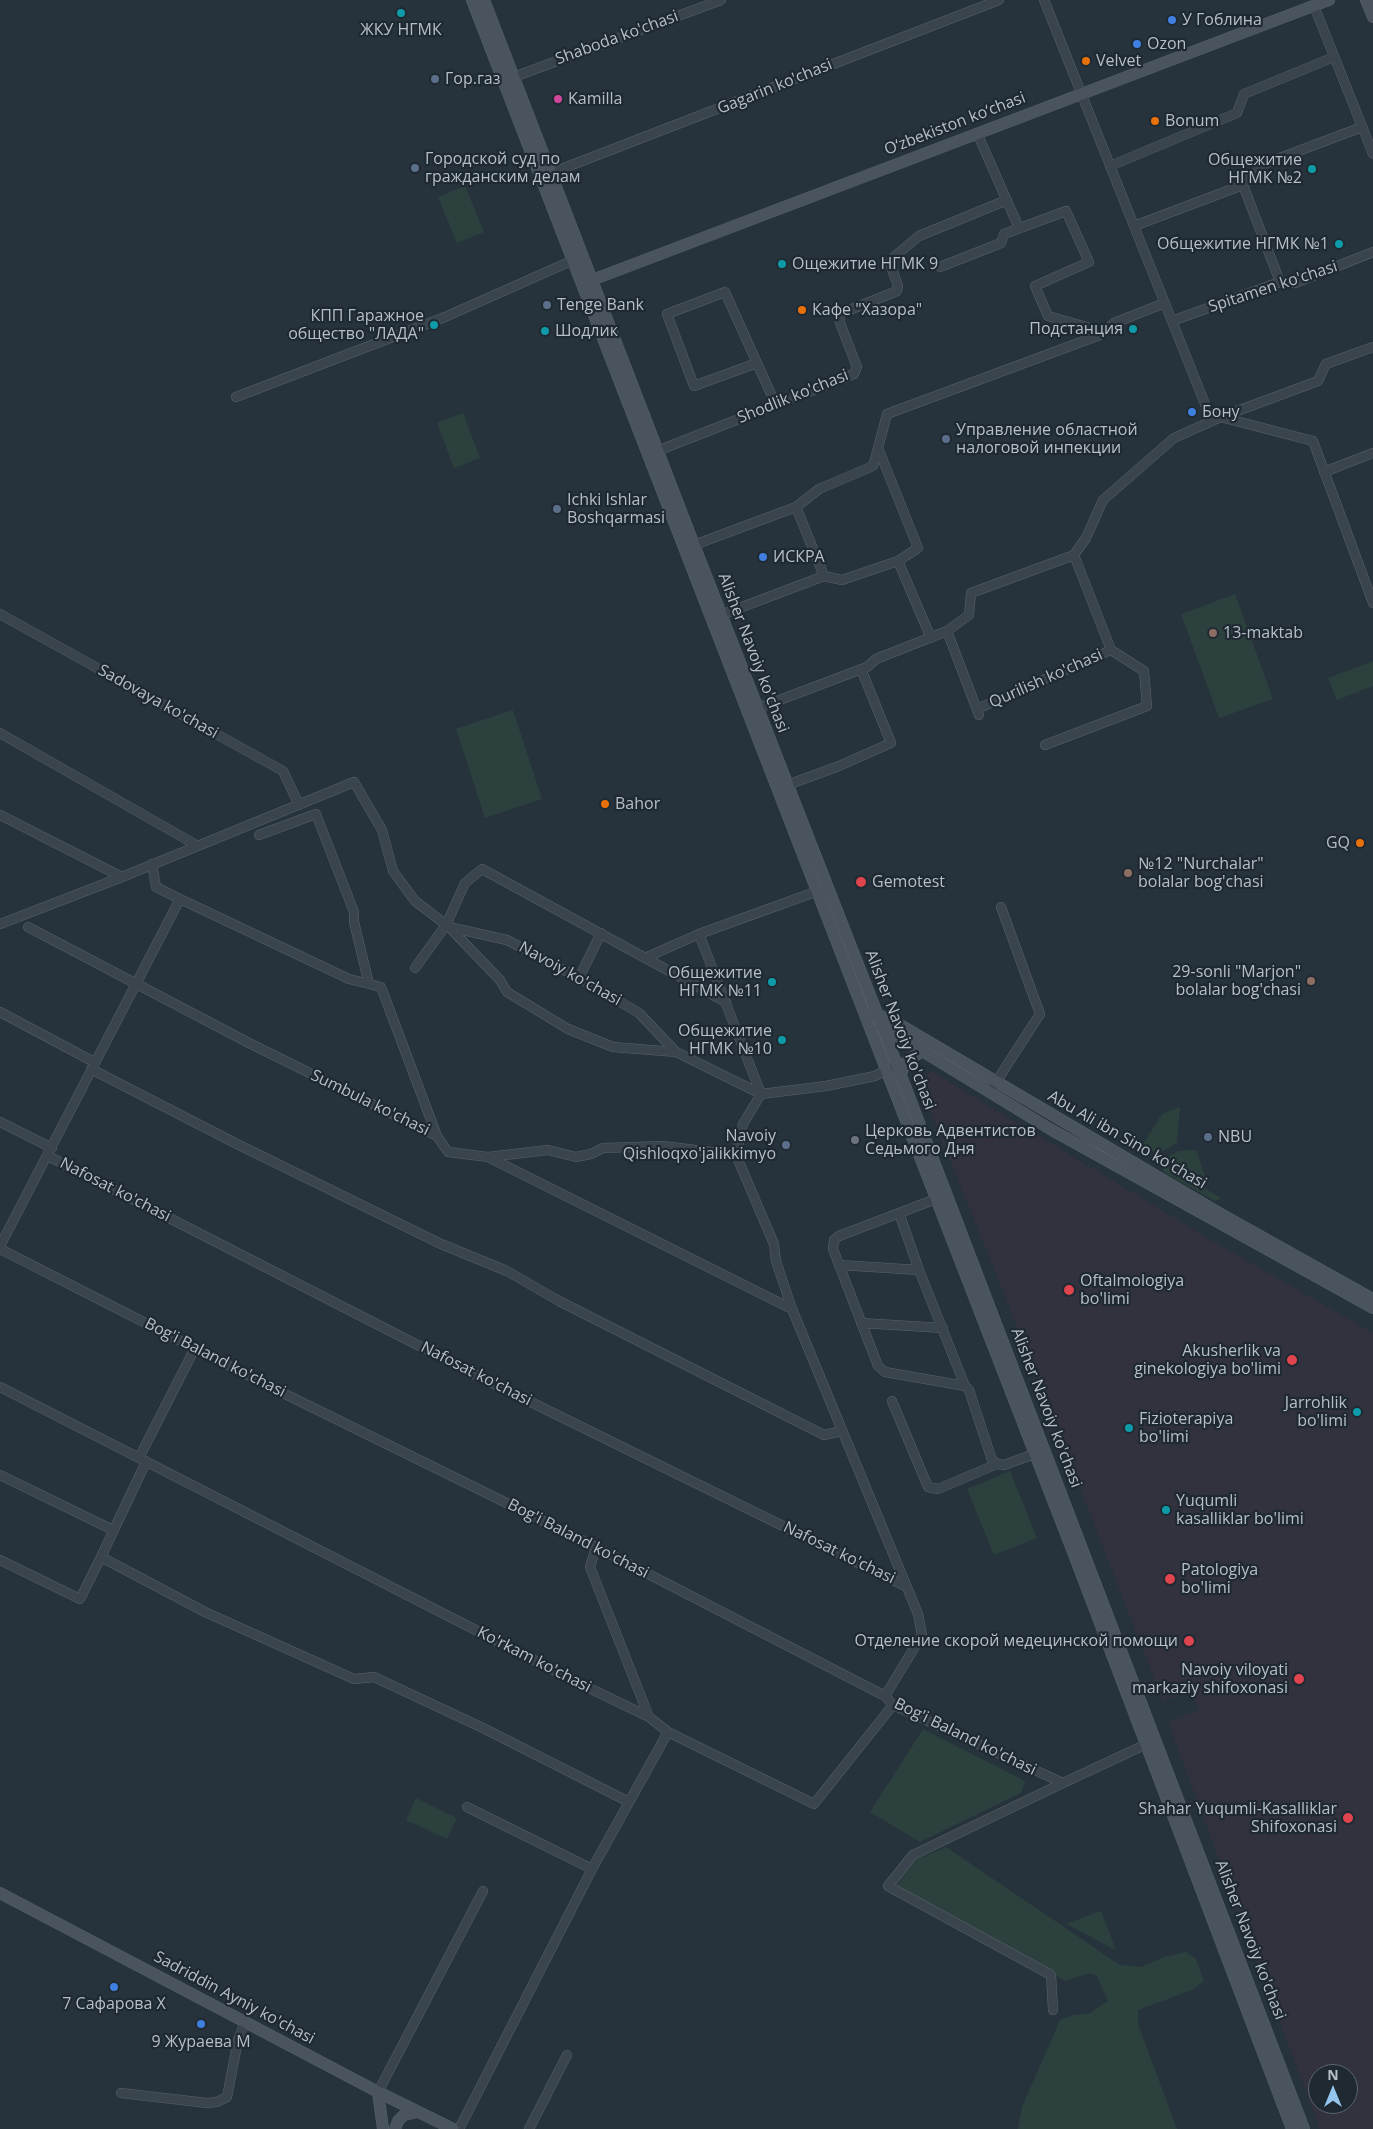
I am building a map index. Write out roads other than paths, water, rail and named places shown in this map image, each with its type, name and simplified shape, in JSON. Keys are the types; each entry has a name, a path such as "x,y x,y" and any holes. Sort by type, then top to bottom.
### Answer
{"main road":[{"name":"Alisher Navoiy ko'chasi","path":"472,0 572,261 783,787 882,1026 895,1070 941,1197 1151,1742 1304,2129"},
{"name":"Alisher Navoiy ko'chasi","path":"484,0 721,615 753,710"},
{"name":"O‘zbekiston ko‘chasi","path":"592,280 1329,0"},
{"path":"1366,0 1373,17"},
{"name":"Alisher Navoiy ko'chasi","path":"783,787 818,891 867,1020 895,1070"},
{"name":"Abu Ali ibn Sino ko'chasi","path":"867,1020 877,1014 890,1019 1219,1212 1373,1299"},
{"name":"Abu Ali ibn Sino ko'chasi","path":"867,1020 882,1026 1050,1129 1373,1308"},
{"path":"895,1070 922,1051"},
{"name":"Alisher Navoiy ko'chasi","path":"1151,1742 1292,2129"},
{"name":"Sadriddin Ayniy ko'chasi","path":"0,1893 378,2092 453,2129"},
{"path":"378,2092 389,2128 404,2115 418,2112"}],"street":[{"name":"Shaboda ko'chasi","path":"514,77 720,0"},
{"name":"Gagarin ko'chasi","path":"551,173 999,0"},
{"path":"1044,0 1209,414 1313,441 1373,603"},
{"path":"1314,6 1373,154"},
{"path":"1110,166 1237,113 1244,94 1334,57"},
{"path":"1134,226 1243,185 1264,164 1362,127"},
{"path":"977,133 1019,228"},
{"path":"1243,185 1280,282"},
{"name":"Shodlik ko'chasi","path":"658,451 854,374 857,367 839,316 842,312 894,294 898,286 890,263 895,256 919,236 1007,200"},
{"path":"940,267 1001,243 1004,234 1066,211 1089,262 1035,286 1048,316 1104,332"},
{"name":"Spitamen ko'chasi","path":"1172,321 1280,282 1295,283 1373,252"},
{"path":"236,398 444,317 583,256"},
{"path":"757,363 694,386 667,314 725,292 776,405"},
{"path":"694,545 796,507 819,489 873,466 887,414 1104,332 1114,323 1165,304"},
{"path":"753,710 861,669 876,659 947,631 969,615 971,594 1074,555 1086,538 1103,500 1174,438 1220,417 1318,381 1326,364 1373,347"},
{"path":"721,615 824,576 842,580 898,561 918,548 878,448"},
{"path":"1324,472 1373,453"},
{"path":"796,507 824,576"},
{"path":"1074,555 1111,650"},
{"path":"898,561 930,638"},
{"name":"Sadovaya ko'chasi","path":"0,614 283,771 299,805"},
{"name":"Qurilish ko'chasi","path":"947,631 978,712 1111,650 1144,671 1148,706 1045,745"},
{"path":"783,787 840,766 891,743 861,669"},
{"path":"0,733 198,846"},
{"path":"0,924 122,877 354,782 382,830 393,871 416,901 448,926 500,980 507,992 568,1029 613,1047 676,1052 761,1094 826,1086 895,1070"},
{"path":"259,835 316,814 354,912 354,922 369,984"},
{"path":"0,815 122,877"},
{"path":"152,864 156,887 180,900 350,979 381,987 437,1136"},
{"path":"416,968 448,926 464,883 482,869 647,957 726,1002"},
{"path":"647,957 700,934 818,891"},
{"path":"0,1248 92,1066 137,985 180,900"},
{"path":"989,1093 1040,1014 1001,908"},
{"name":"Navoiy ko'chasi","path":"448,926 507,940 579,978 639,1013 676,1052"},
{"name":"Sumbula ko'chasi","path":"28,927 137,985 437,1136 448,1152 488,1157 792,1309"},
{"path":"579,978 601,933"},
{"path":"700,934 761,1094"},
{"path":"0,1012 92,1066 237,1144 441,1244 507,1271 577,1310 824,1435 842,1431"},
{"path":"761,1094 743,1124 736,1155 774,1244 776,1261 792,1309 918,1614 922,1635 885,1696"},
{"name":"Nafosat ko'chasi","path":"0,1122 50,1152 486,1380 907,1587"},
{"path":"488,1157 548,1150 576,1158 603,1148 664,1146 736,1155"},
{"path":"941,1197 839,1236 834,1240 833,1249 878,1366 885,1372 965,1386"},
{"path":"899,1213 919,1270 965,1386 969,1390 992,1460 997,1464"},
{"name":"Bog'i Baland ko'chasi","path":"0,1248 195,1348 596,1547 885,1696 893,1705 1063,1783"},
{"path":"839,1265 919,1270"},
{"path":"861,1323 943,1328"},
{"path":"0,1560 80,1599 101,1557 195,1348"},
{"name":"Ko'rkam ko'chasi","path":"0,1387 649,1717 668,1732 814,1804 893,1705"},
{"path":"892,1402 928,1487 938,1490 997,1464 1004,1464 1040,1452"},
{"path":"0,1475 113,1530"},
{"path":"596,1547 590,1567 649,1717"},
{"path":"101,1557 205,1612 354,1679 374,1677 391,1684 629,1802"},
{"path":"459,2129 592,1869 668,1732"},
{"path":"1053,2010 1051,1975 888,1886 913,1855 1151,1742"},
{"path":"467,1807 592,1869"},
{"path":"378,2092 482,1892"},
{"path":"121,2093 206,2104 217,2102 227,2097 238,2040 245,2022"},
{"path":"529,2129 566,2056"}],"place":[{"name":"ЖКУ НГМК","path":"401,13"},
{"name":"У Гоблина","path":"1172,20"},
{"name":"Ozon","path":"1137,44"},
{"name":"Velvet","path":"1086,61"},
{"name":"Гор.газ","path":"435,79"},
{"name":"Kamilla","path":"558,99"},
{"name":"Bonum","path":"1155,121"},
{"name":"Городской суд по гражданским делам","path":"415,168"},
{"name":"Общежитие НГМК №2","path":"1312,169"},
{"name":"Общежитие НГМК №1","path":"1339,244"},
{"name":"Ощежитие НГМК 9","path":"782,264"},
{"name":"Tenge Bank","path":"547,305"},
{"name":"Кафе \"Хазора\"","path":"802,310"},
{"name":"КПП Гаражное общество \"ЛАДА\"","path":"434,325"},
{"name":"Подстанция","path":"1133,329"},
{"name":"Шодлик","path":"545,331"},
{"name":"Бону","path":"1192,412"},
{"name":"Управление областной налоговой инпекции","path":"946,439"},
{"name":"Ichki Ishlar Boshqarmasi","path":"557,509"},
{"name":"ИСКРА","path":"763,557"},
{"name":"13-maktab","path":"1213,633"},
{"name":"Bahor","path":"605,804"},
{"name":"GQ","path":"1360,843"},
{"name":"№12 \"Nurchalar\" bolalar bog'chasi","path":"1128,873"},
{"name":"Gemotest","path":"861,882"},
{"name":"29-sonli \"Marjon\" bolalar bog'chasi","path":"1311,981"},
{"name":"Общежитие НГМК №11","path":"772,982"},
{"name":"Общежитие НГМК №10","path":"782,1040"},
{"name":"NBU","path":"1208,1137"},
{"name":"Церковь Адвентистов Седьмого Дня","path":"855,1140"},
{"name":"Navoiy Qishloqxo'jalikkimyo","path":"786,1145"},
{"name":"Oftalmologiya bo'limi","path":"1069,1290"},
{"name":"Akusherlik va ginekologiya bo'limi","path":"1292,1360"},
{"name":"Jarrohlik bo'limi","path":"1357,1412"},
{"name":"Fizioterapiya bo'limi","path":"1129,1428"},
{"name":"Yuqumli kasalliklar bo'limi","path":"1166,1510"},
{"name":"Patologiya bo'limi","path":"1170,1579"},
{"name":"Отделение скорой медецинской помощи","path":"1189,1641"},
{"name":"Navoiy viloyati markaziy shifoxonasi","path":"1299,1679"},
{"name":"Shahar Yuqumli-Kasalliklar Shifoxonasi","path":"1348,1818"},
{"name":"7 Сафарова Х","path":"114,1987"},
{"name":"9 Жураева М","path":"201,2024"}]}
